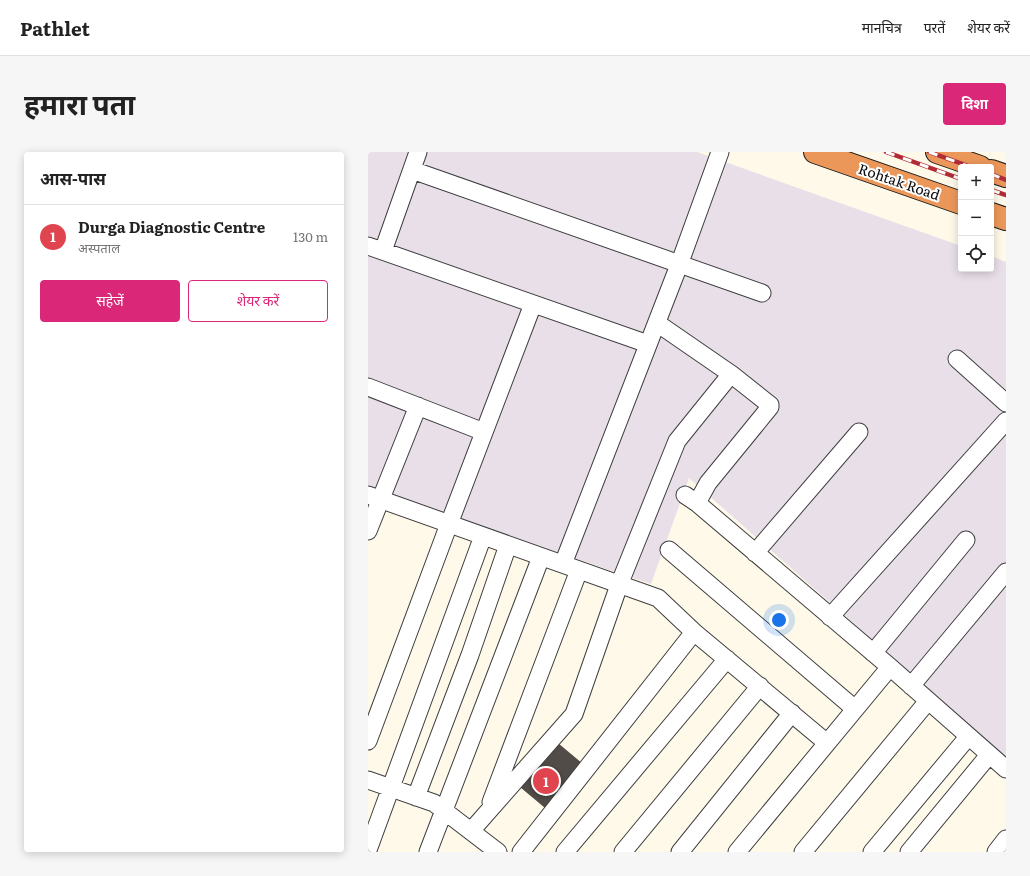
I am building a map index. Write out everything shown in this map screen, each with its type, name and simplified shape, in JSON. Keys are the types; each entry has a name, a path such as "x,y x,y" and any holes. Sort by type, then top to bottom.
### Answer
{"highway":[{"name":"Rohtak Road","path":"815,152 958,203"},
{"path":"937,152 971,164"},
{"path":"994,172 1006,176"},
{"path":"994,215 1006,219"}],"street":[{"path":"418,152 412,170 375,248 648,344"},
{"path":"563,564 657,323 720,152"},
{"path":"412,170 762,293"},
{"path":"368,741 533,304"},
{"path":"657,323 731,374 769,404 770,408 708,483 691,499 873,652 1006,769"},
{"path":"957,359 1006,403"},
{"path":"471,831 574,714 619,585 677,441 731,374"},
{"path":"368,387 484,432"},
{"path":"368,531 374,497 418,406"},
{"path":"830,617 1006,421"},
{"path":"755,553 859,432"},
{"path":"374,497 658,598 694,632 827,743"},
{"path":"368,850 392,788 483,536"},
{"path":"873,652 966,540"},
{"path":"416,797 470,655 508,545"},
{"path":"669,550 855,710"},
{"path":"428,852 541,557"},
{"path":"487,813 580,570"},
{"path":"911,686 1006,572"},
{"path":"521,852 694,632"},
{"path":"565,852 727,659"},
{"path":"737,852 890,667"},
{"path":"623,852 760,686"},
{"path":"803,852 928,701"},
{"path":"680,852 792,713"},
{"path":"872,852 968,737"},
{"path":"909,852 989,755"},
{"path":"368,780 434,803 498,852"}],"shaded area":[{"path":"368,152 697,152 958,245 958,272 994,272 994,257 1006,262 1006,758 689,478 651,584 368,488"}],"building":[{"path":"558,743 583,764 545,808 520,787"}],"railway":[{"path":"886,152 958,178"},
{"path":"929,152 963,164"},
{"path":"994,175 1006,180"},
{"path":"994,191 1006,195"}],"place":[{"name":"Durga Diagnostic Centre","path":"546,781"}]}
